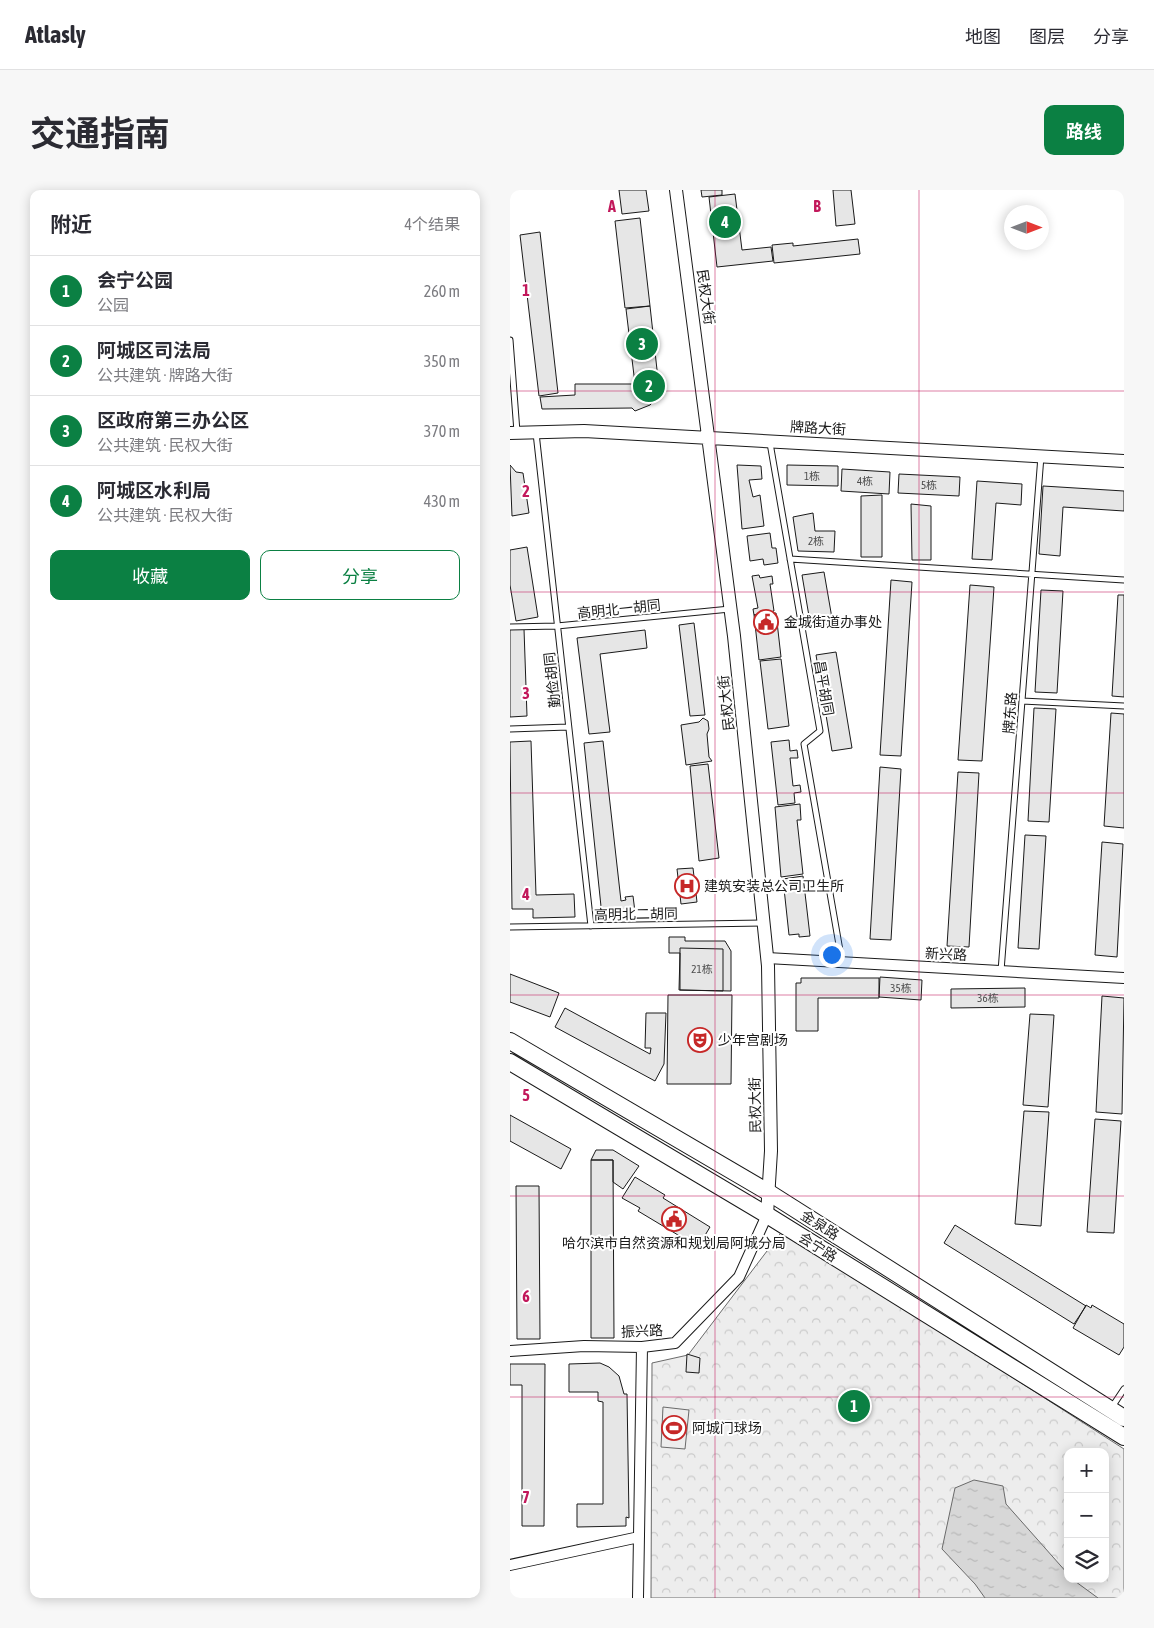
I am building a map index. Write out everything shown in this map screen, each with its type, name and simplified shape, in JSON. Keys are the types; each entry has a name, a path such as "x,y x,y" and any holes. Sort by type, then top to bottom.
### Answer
{"main road":[{"name":"金泉路","path":"510,1041 768,1192 1112,1416"},
{"name":"会宁路","path":"510,1062 767,1215 1112,1416 1124,1436"}],"street":[{"name":"民权大街","path":"676,190 731,609 767,958 771,1151 767,1215"},
{"name":"牌路大街","path":"514,433 584,431 1124,461"},
{"name":"新兴路","path":"767,958 1124,978"},
{"name":"振兴路","path":"510,1352 584,1346 642,1347 675,1343 739,1277 767,1215"},
{"path":"638,1598 642,1347"},
{"path":"510,1565 639,1537"}],"lane":[{"path":"510,340 514,433"},
{"name":"勤俭胡同","path":"536,432 591,926"},
{"name":"昌平胡同","path":"769,440 820,731 804,744 842,962"},
{"name":"牌东路","path":"1001,971 1041,456"},
{"path":"790,559 1124,580"},
{"name":"高明北一胡同","path":"510,627 557,626 731,609"},
{"path":"1022,701 1124,706"},
{"path":"510,729 568,727"},
{"name":"高明北二胡同","path":"510,927 763,923"},
{"path":"1112,1416 1124,1389"}],"green space":[{"path":"783,1230 1124,1449 1124,1598 651,1598 652,1363 688,1355"}],"shaded area":[{"name":"阿城门球场","path":"663,1407 689,1410 685,1449 661,1447"}],"water":[{"path":"974,1480 1003,1486 1006,1504 1064,1569 1064,1583 1077,1583 1098,1598 985,1598 975,1584 942,1549 955,1488"}],"building":[{"path":"619,190 646,190 649,211 622,214"},
{"path":"701,190 722,190 722,195 702,197"},
{"path":"833,190 851,190 855,224 836,226"},
{"path":"735,194 742,250 771,247 773,261 717,267 709,197"},
{"path":"640,218 650,306 625,308 615,221"},
{"path":"540,232 558,393 539,396 520,235"},
{"path":"858,239 860,254 774,263 772,245 793,243 793,246"},
{"path":"650,306 658,379 661,380 661,384 658,397 650,405 635,411 632,408 542,409 540,397 575,395 575,384 635,384 626,309"},
{"path":"510,465 516,472 523,473 529,513 512,516"},
{"path":"737,465 761,466 762,479 749,480 753,497 760,495 764,526 742,529"},
{"path":"787,465 838,466 838,486 787,485"},
{"path":"842,469 890,472 889,494 841,491"},
{"path":"899,474 960,477 959,496 898,493"},
{"path":"977,481 1022,484 1021,505 996,503 992,560 972,559"},
{"path":"1043,486 1124,491 1124,511 1063,507 1060,556 1039,554"},
{"path":"882,495 882,557 861,557 861,496"},
{"path":"911,504 931,506 931,560 912,560"},
{"path":"813,513 815,531 835,531 834,552 798,551 793,517"},
{"path":"770,533 772,548 776,548 778,563 764,565 763,559 750,561 747,536"},
{"path":"527,547 538,617 516,621 510,585 510,550"},
{"path":"824,572 833,624 811,628 802,575"},
{"path":"759,575 760,578 772,576 773,584 770,584 774,611 754,615 753,609 758,608 752,576"},
{"path":"891,580 912,582 901,756 880,755"},
{"path":"970,585 994,587 982,761 958,760"},
{"path":"1041,590 1063,591 1057,693 1035,692"},
{"path":"1118,595 1124,595 1124,697 1112,696"},
{"path":"776,613 781,657 759,660 754,615"},
{"path":"694,623 705,715 690,716 679,625"},
{"path":"510,629 524,629 527,716 510,717"},
{"path":"645,630 647,648 600,654 610,732 589,734 577,638"},
{"path":"836,652 852,748 832,751 816,655"},
{"path":"781,659 789,726 768,729 760,661"},
{"path":"1034,708 1056,709 1049,822 1028,821"},
{"path":"1111,713 1124,714 1124,828 1104,826"},
{"path":"703,718 708,721 709,757 712,761 686,765 681,725 699,722"},
{"path":"789,740 790,751 797,750 798,758 790,758 793,786 800,785 801,792 794,793 795,803 778,805 771,742"},
{"path":"531,741 536,895 574,894 575,917 533,918 533,909 512,909 510,742"},
{"path":"603,741 621,901 626,900 625,897 633,896 635,912 602,916 584,743"},
{"path":"708,764 719,858 699,861 690,766"},
{"path":"880,767 901,769 891,940 870,939"},
{"path":"958,772 979,773 969,947 947,946"},
{"path":"800,804 801,820 797,820 803,874 781,877 775,807"},
{"path":"1025,835 1046,836 1039,949 1018,948"},
{"path":"1102,842 1123,844 1117,957 1095,955"},
{"name":"建筑安装总公司卫生所","path":"693,868 697,902 681,904 677,869"},
{"path":"803,876 810,936 799,937 799,934 789,935 783,879"},
{"path":"669,937 685,937 685,941 725,941 731,951 731,991 679,990 680,953 669,953"},
{"path":"680,948 723,949 723,991 680,990"},
{"path":"510,974 559,993 550,1017 510,1002"},
{"path":"880,977 922,980 921,1000 879,997"},
{"path":"801,978 879,978 879,998 818,998 818,1031 796,1031 796,983 801,983"},
{"path":"1025,988 1025,1007 951,1008 951,989"},
{"name":"少年宫剧场","path":"668,995 732,995 731,1084 667,1084"},
{"path":"1102,996 1124,998 1122,1114 1096,1112"},
{"path":"565,1008 650,1054 651,1048 645,1048 646,1013 666,1013 664,1064 655,1081 555,1027"},
{"path":"1030,1014 1054,1015 1048,1107 1023,1105"},
{"path":"1024,1111 1049,1112 1041,1226 1015,1224"},
{"path":"510,1115 571,1149 561,1169 510,1141"},
{"path":"1095,1119 1121,1121 1114,1233 1087,1232"},
{"path":"596,1150 613,1150 639,1166 623,1189 613,1182 613,1160 591,1160"},
{"path":"591,1160 613,1160 614,1338 591,1338"},
{"name":"哈尔滨市自然资源和规划局阿城分局","path":"635,1177 665,1195 663,1198 710,1227 698,1247 638,1211 640,1208 622,1198"},
{"path":"516,1186 539,1186 540,1339 517,1339"},
{"path":"955,1225 1086,1306 1074,1324 944,1243"},
{"path":"1086,1305 1091,1308 1092,1305 1124,1324 1124,1347 1119,1355 1073,1328"},
{"path":"687,1354 700,1358 699,1373 686,1372"},
{"path":"600,1363 609,1367 619,1376 624,1394 627,1394 629,1518 626,1517 626,1526 577,1527 577,1504 603,1504 603,1402 598,1401 598,1392 569,1392 569,1364"},
{"path":"510,1364 545,1364 544,1526 522,1526 522,1385 510,1385"}],"place":[{"name":"阿城区水利局","path":"725,222"},
{"name":"区政府第三办公区","path":"642,344"},
{"name":"阿城区司法局","path":"649,386"},
{"name":"金城街道办事处","path":"766,622"},
{"name":"建筑安装总公司卫生所","path":"687,886"},
{"name":"少年宫剧场","path":"700,1040"},
{"name":"哈尔滨市自然资源和规划局阿城分局","path":"674,1219"},
{"name":"会宁公园","path":"854,1406"},
{"name":"阿城门球场","path":"674,1428"}]}
